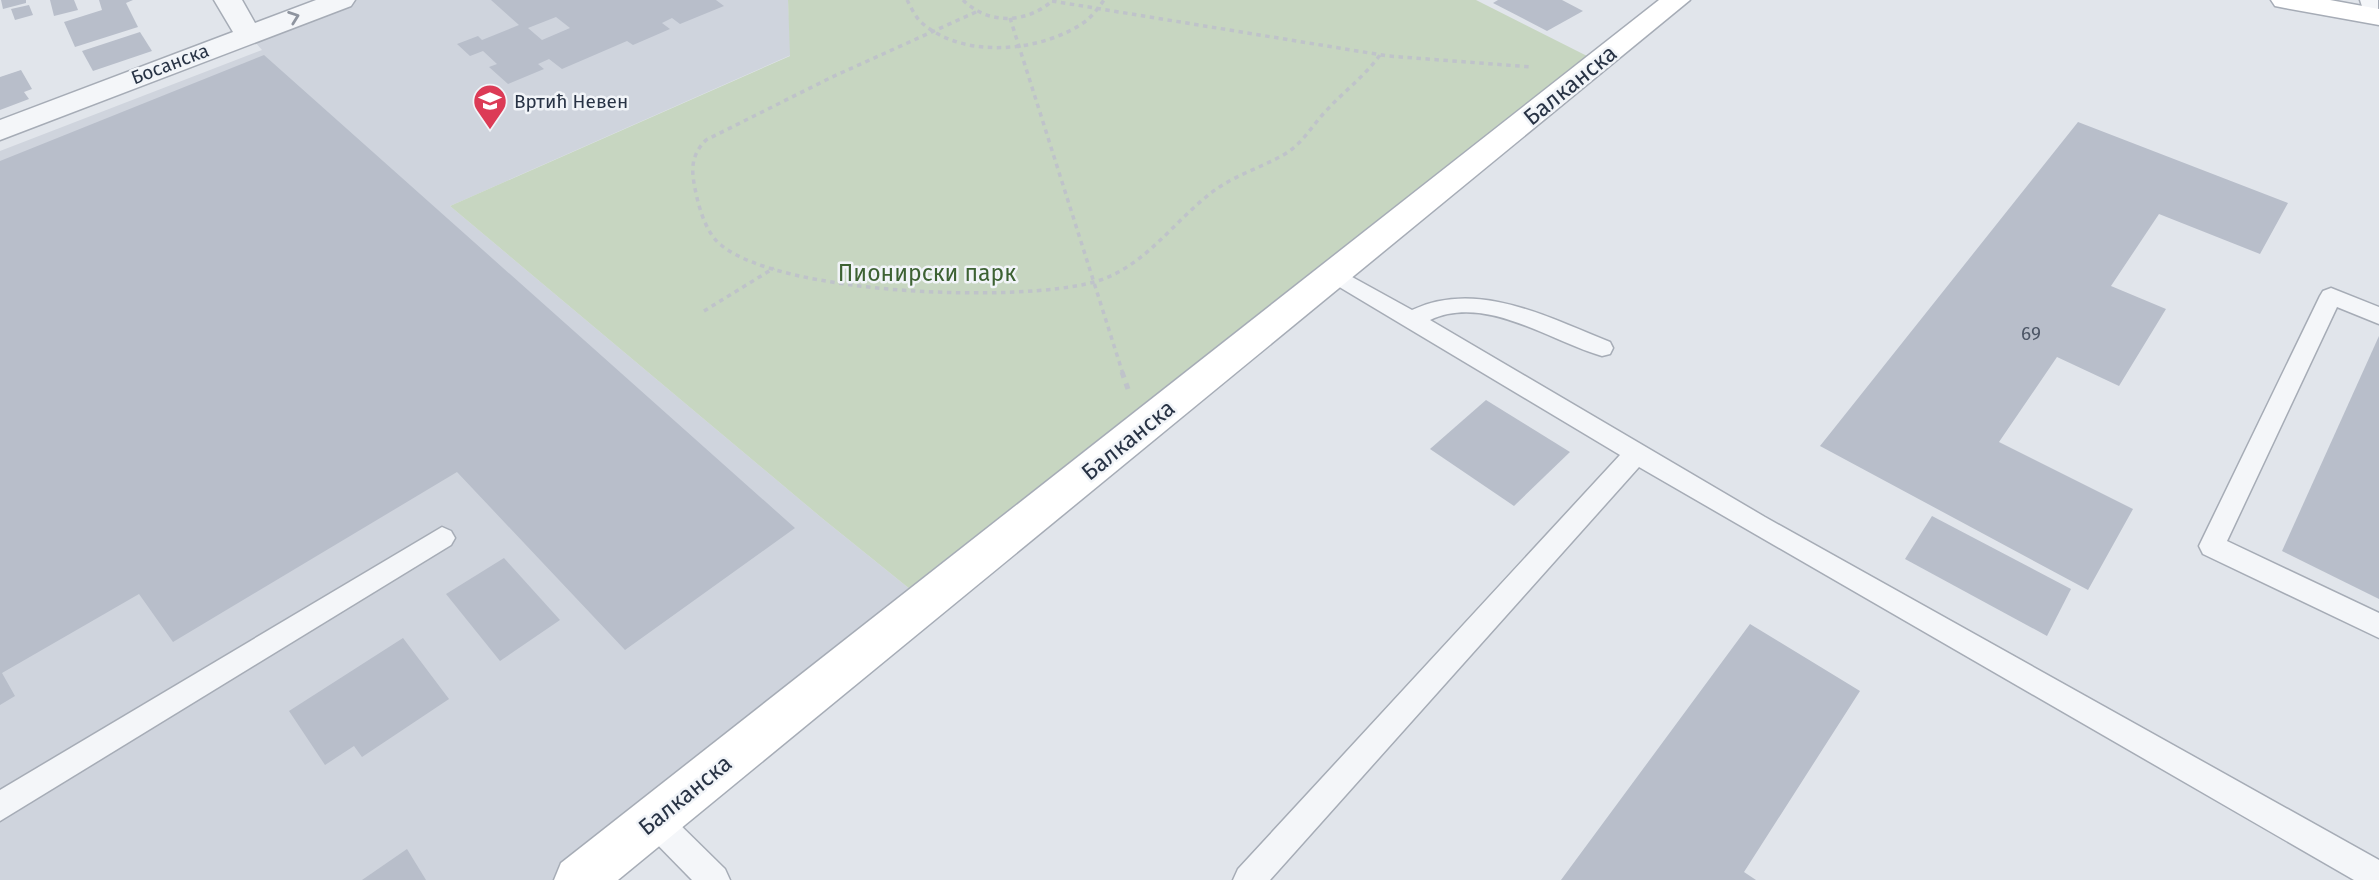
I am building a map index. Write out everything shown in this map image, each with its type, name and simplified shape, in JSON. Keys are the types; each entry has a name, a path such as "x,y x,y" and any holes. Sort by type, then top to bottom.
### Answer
{"main road":[{"name":"Балканска","path":"579,880 1676,0"},
{"path":"2285,0 2373,11"}],"street":[{"path":"228,0 248,34"},
{"name":"Босанска","path":"0,131 341,0"}],"lane":[{"path":"1334,275 1636,454 2379,877"},
{"path":"2379,316 2331,296 2212,546 2379,626"},
{"path":"1409,321 1436,307 1472,304 1491,308 1602,348"},
{"path":"1249,880 1636,454"},
{"path":"0,807 442,538"},
{"path":"654,820 714,880"}],"path":[{"path":"906,0 911,14 932,32 952,40 984,46 1018,45 1052,38 1080,26 1100,8 1104,0"},
{"path":"963,0 976,12 1010,18 1040,11 1053,0 1380,55 1532,67"},
{"path":"976,12 706,140 694,150 691,170 698,201 720,244 742,258 797,275 872,286 985,294 1042,291 1092,283 1113,275 1153,248 1223,184 1244,171 1293,150 1324,114 1368,73 1380,55"},
{"path":"1010,18 1129,393"},
{"path":"704,312 774,268"}],"shaded area":[{"path":"341,0 788,0 791,55 450,206 926,602 579,880 0,880 0,151 262,50 248,34"}],"green space":[{"name":"Пионирски парк","path":"788,0 1476,0 1599,62 926,602 450,206 790,56"}],"building":[{"path":"1,0 26,0 26,3 3,9"},
{"path":"50,0 74,0 78,10 54,16"},
{"path":"99,0 133,0 126,3 138,27 75,47 64,22 102,10"},
{"path":"491,0 716,0 724,6 680,24 672,18 662,23 670,29 633,45 627,41 562,69 549,59 538,64 544,69 508,84 489,67 497,64 483,51 470,56 457,44 478,36 482,40 519,25","holes":["556,17 570,28 542,40 528,28"]},
{"path":"1498,0 1562,0 1583,11 1547,31 1493,3"},
{"path":"29,5 33,15 15,20 11,9"},
{"path":"140,32 152,51 93,71 82,51"},
{"path":"264,55 795,528 625,650 457,472 173,642 139,594 2,673 15,696 0,705 0,161"},
{"path":"21,70 32,89 24,92 29,99 0,110 0,77"},
{"path":"2078,122 2288,203 2260,254 2159,214 2111,286 2166,309 2119,386 2057,357 1999,442 2133,509 2088,590 1820,446"},
{"path":"2379,336 2379,599 2282,551"},
{"path":"1486,400 1570,452 1514,506 1430,449"},
{"path":"1932,516 2071,589 2047,636 1905,559"},
{"path":"504,558 560,620 500,661 446,594"},
{"path":"1750,624 1860,691 1744,872 1756,880 1561,880"},
{"path":"403,638 449,699 362,757 354,746 325,765 289,711"},
{"path":"407,849 426,880 362,880"}],"place":[{"name":"Вртић Невен","path":"490,131"}]}
